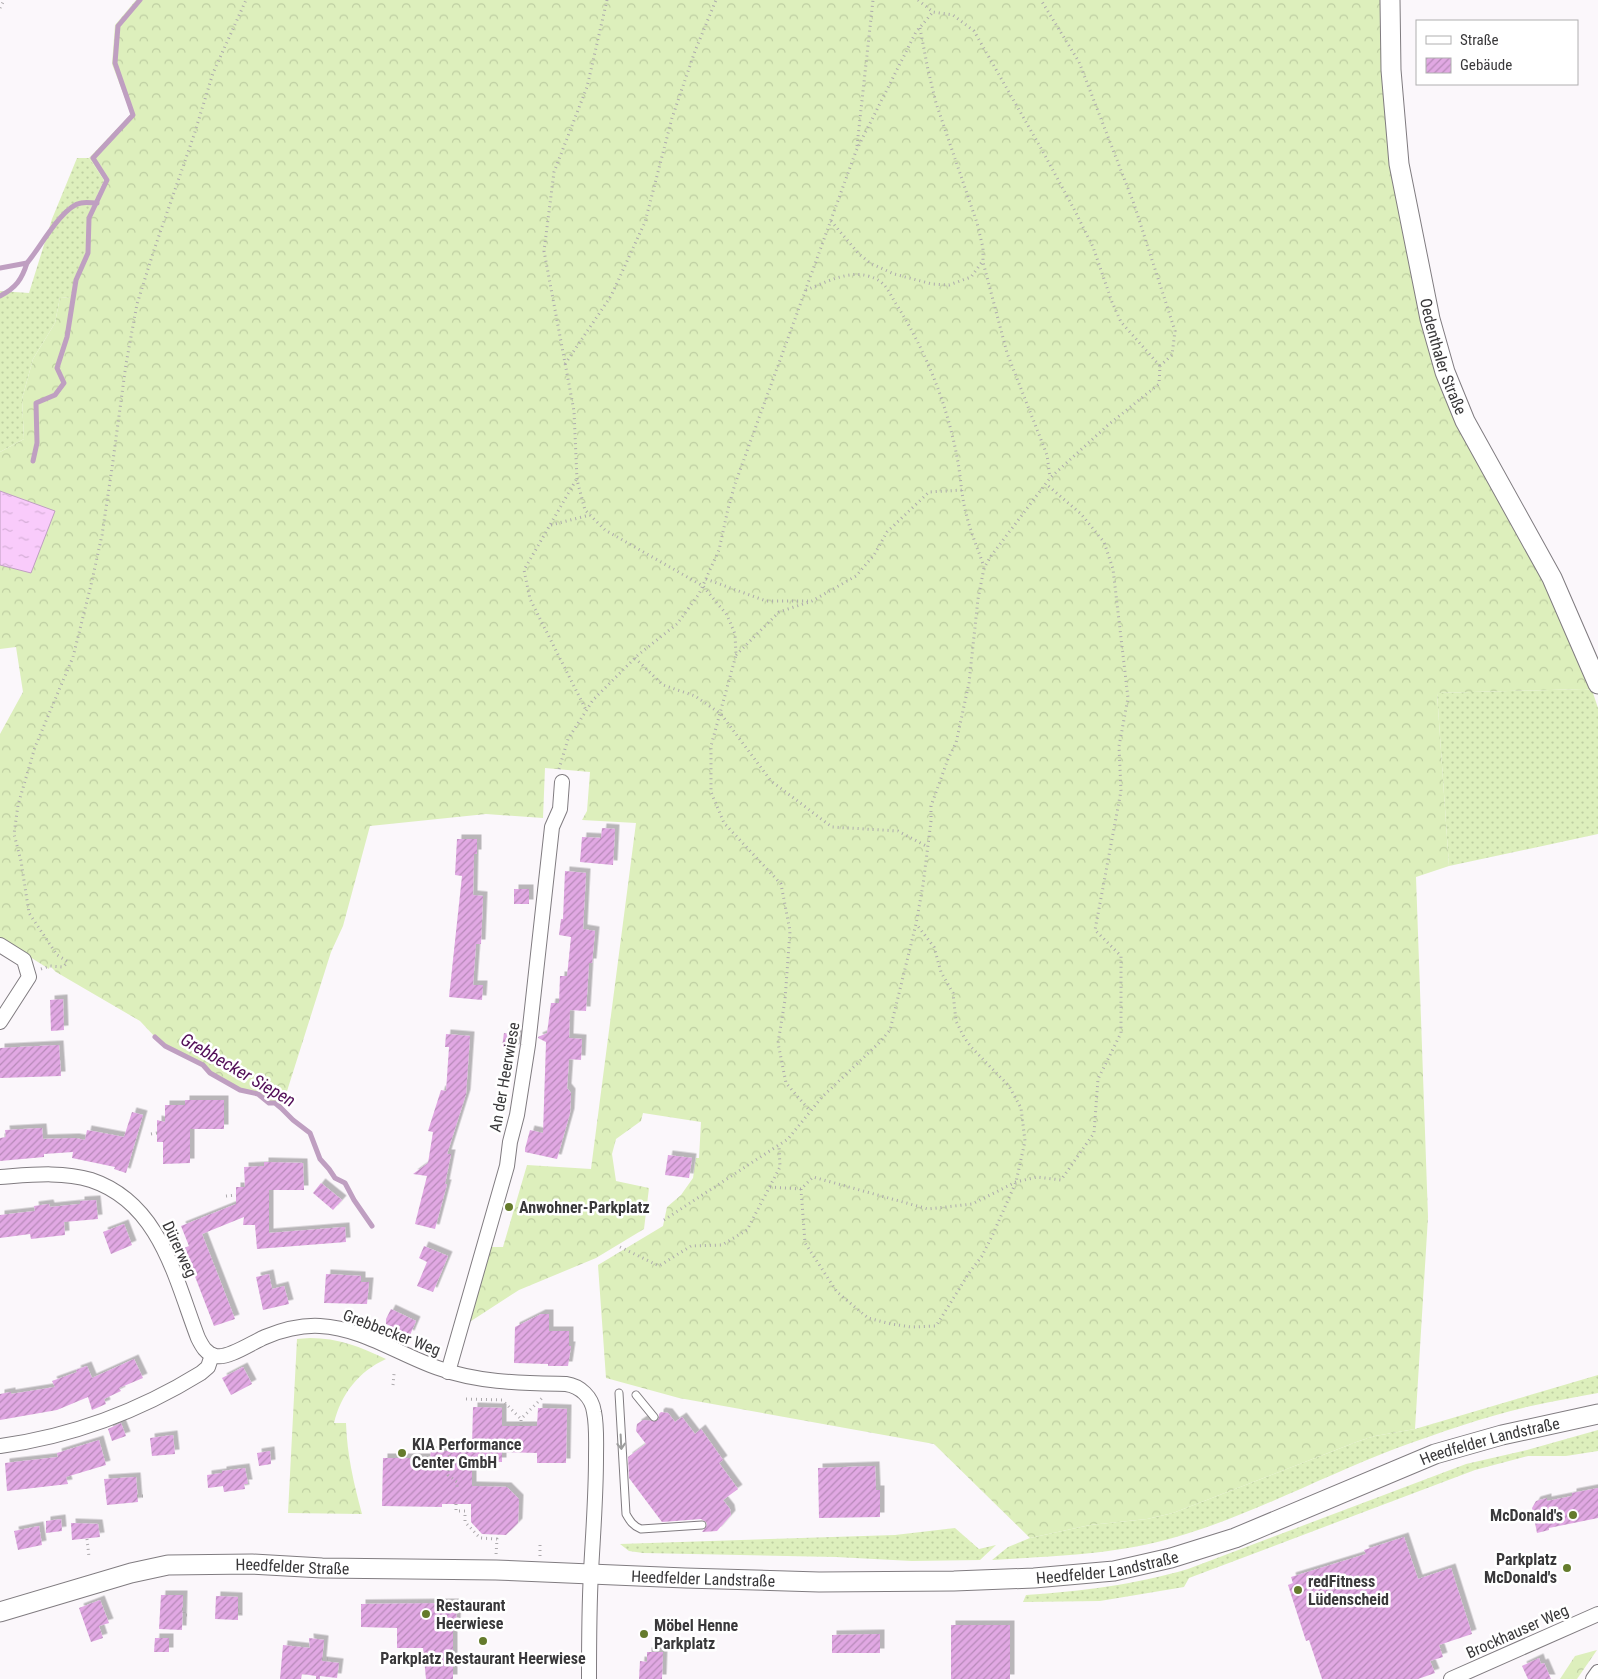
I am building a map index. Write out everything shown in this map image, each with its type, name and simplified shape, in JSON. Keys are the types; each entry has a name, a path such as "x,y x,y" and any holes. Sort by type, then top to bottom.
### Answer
{"main road":[{"name":"Oedenthaler Straße","path":"1390,0 1391,70 1399,164 1430,319 1445,372 1465,421 1552,578 1598,684"},
{"name":"Heedfelder Landstraße","path":"591,1574 820,1582 954,1581 1034,1578 1114,1571 1171,1558 1235,1538 1435,1454 1502,1435 1598,1414"},
{"name":"Heedfelder Straße","path":"0,1612 131,1573 168,1565 252,1564 322,1568 496,1570 591,1574"}],"street":[{"name":"An der Heerwiese","path":"448,1372 508,1166 528,1045 552,827 560,809 560,776"},
{"path":"0,945 24,960 29,977 0,1022"},
{"name":"Dürerweg","path":"0,1177 51,1174 91,1180 129,1202 149,1223 161,1242 198,1338 203,1349 212,1355"},
{"name":"Grebbecker Weg","path":"212,1355 228,1354 266,1336 283,1331 312,1325 328,1326 359,1335 448,1372 507,1383 572,1385 581,1390 588,1398 594,1411 596,1452 589,1679"},
{"path":"0,1446 78,1430 145,1404 202,1373 208,1367 212,1355"},
{"name":"Brockhauser Weg","path":"1451,1679 1598,1614"},
{"path":"1593,1679 1598,1672"}],"lane":[{"path":"619,1393 625,1506 626,1514 631,1522 641,1529 702,1525"},
{"path":"636,1395 654,1417"}],"path":[{"path":"0,8 4,0"},
{"path":"46,967 63,967 66,964 66,960 57,955 29,912 21,861 14,834 18,805 35,747 73,657 88,594 103,525 126,364 137,304 192,144 213,73 246,0"},
{"path":"607,0 587,87 554,172 544,251 574,411 577,480 585,510 605,530 703,586 728,616 735,634 736,655 711,746 711,792 724,823 781,884 790,931 785,1000 778,1044 786,1083 810,1111"},
{"path":"565,364 611,296 644,222 672,118 695,52 716,0"},
{"path":"856,151 873,0"},
{"path":"918,0 933,12 953,15 977,35 1075,211 1093,247 1121,322 1160,366"},
{"path":"664,1220 788,1139 828,1091 879,1043 890,1030 916,924 931,822 930,806 948,759 956,744 969,683 978,599 984,568 1050,478 1108,426 1159,384 1160,366 1172,355 1175,332 1134,204 1079,62 1041,0"},
{"path":"560,776 568,739 586,710 614,678 635,658 678,624 703,586 719,550 735,484 856,151 916,32 933,12"},
{"path":"920,27 936,103 984,248 982,262 1007,353 1047,455 1050,478"},
{"path":"831,221 870,264 932,284 949,285 971,277 982,262"},
{"path":"806,290 839,278 859,274 885,284 913,331 947,414 957,456 966,513 984,568"},
{"path":"577,480 524,570 530,599 586,710"},
{"path":"916,924 934,947 941,972 953,993 956,1021 964,1037 971,1047 1009,1086 1021,1108 1026,1141 1016,1182 982,1256 969,1273 936,1326 911,1327 868,1318 837,1292 805,1243 801,1189 813,1176 928,1209 972,1204 1016,1182 1037,1177 1062,1180 1094,1133 1098,1079 1121,1033 1121,956 1095,930 1121,790 1119,746 1128,698 1113,569 1104,542 1081,514 1046,484"},
{"path":"736,655 779,612 812,601 856,576 874,555 888,532 929,492 963,490"},
{"path":"551,525 590,515"},
{"path":"706,579 766,601 812,601"},
{"path":"635,658 663,685 695,696 721,714 771,781 832,827 898,831 928,847"},
{"path":"151,1134 157,1133"},
{"path":"620,1247 659,1266 691,1246 722,1245 747,1230 780,1167 779,1145"},
{"path":"770,1187 801,1189"},
{"path":"226,1196 236,1195"},
{"path":"393,1385 394,1374"},
{"path":"521,1419 545,1396"},
{"path":"466,1399 502,1400 521,1419 521,1426"},
{"path":"450,1440 448,1475 457,1482 457,1489"},
{"path":"137,1496 143,1496"},
{"path":"456,1504 456,1511 465,1511 465,1522 480,1538 497,1539 496,1550"},
{"path":"87,1539 89,1557"},
{"path":"540,1542 540,1550"},
{"path":"182,1609 184,1609 184,1615 187,1615"},
{"path":"238,1610 240,1610 240,1614 244,1614"},
{"path":"324,1660 331,1659"}],"green space":[{"path":"136,0 1385,0 1420,304 1592,690 1437,693 1449,866 1416,877 1428,1217 1415,1429 1375,1436 1359,1441 1173,1513 1147,1519 1090,1525 1030,1538 934,1444 679,1398 606,1378 598,1265 663,1226 667,1207 681,1195 693,1178 696,1158 699,1158 701,1122 643,1113 641,1121 616,1139 612,1154 616,1181 649,1188 644,1229 596,1258 519,1290 468,1323 491,1247 503,1247 527,1165 591,1169 636,823 582,820 587,811 590,772 545,768 543,818 486,814 370,826 343,926 331,952 282,1107 276,1102 269,1102 259,1093 241,1090 211,1072 204,1065 173,1050 155,1037 140,1021 56,972 50,966 49,969 0,938 0,734 23,692 16,647 0,649 0,452 24,439 22,399 33,359 55,323 60,297 71,298 74,279 86,253 87,218 104,180 89,158 131,114 112,64 115,25"},
{"path":"77,158 89,158 104,180 87,218 86,253 74,279 71,298 60,297 55,323 33,359 22,399 24,439 0,452 0,291 29,293 52,219"},
{"path":"1592,690 1598,708 1598,834 1449,866 1437,693"},
{"path":"320,1338 349,1344 386,1359 367,1370 352,1385 341,1402 334,1423 346,1423 351,1469 362,1514 288,1513 297,1339"},
{"path":"1598,1375 1598,1393 1514,1410 1447,1430 1369,1459 1260,1507 1176,1537 1131,1548 1107,1551 992,1560 1008,1547 1030,1538 1090,1525 1147,1519 1173,1513 1359,1441 1375,1436 1415,1429"},
{"path":"1598,1430 1598,1451 1566,1456 1528,1456 1475,1470 1189,1578 1184,1587 1100,1601 1023,1602 1026,1595 1068,1592 1108,1586 1188,1569 1466,1464 1527,1450"},
{"path":"955,1528 979,1549 996,1545 980,1560 912,1561 836,1557 643,1553 629,1551 620,1544 895,1535"},
{"path":"1597,1650 1577,1679 1560,1679 1575,1656"}],"water":[{"path":"0,491 55,511 31,573 0,565"}],"building":[{"path":"602,828 615,829 613,865 580,862 582,837 601,838"},
{"path":"457,839 477,839 477,854 474,854 473,895 483,896 481,944 476,944 473,985 483,985 482,1000 449,997 462,876 455,875"},
{"path":"565,871 586,873 583,929 595,931 592,963 589,963 586,1011 570,1010 569,1038 582,1039 581,1060 569,1059 567,1088 571,1093 570,1113 557,1159 525,1152 525,1149 530,1130 543,1133 546,1042 538,1037 547,1033 551,1003 559,1003 560,976 567,976 571,937 559,935 561,919 563,919"},
{"path":"514,889 529,889 529,904 514,904"},
{"path":"63,999 64,1030 51,1031 50,1000"},
{"path":"504,1033 518,1035 515,1049 502,1047"},
{"path":"446,1034 470,1036 466,1094 447,1154 451,1154 445,1184 447,1184 435,1229 415,1224 427,1176 413,1174 428,1163 433,1132 428,1131 441,1090 446,1091 449,1047 445,1047"},
{"path":"59,1045 61,1076 0,1078 0,1048"},
{"path":"185,1100 224,1100 224,1129 190,1129 190,1163 163,1164 163,1142 157,1142 157,1120 165,1122 165,1105 185,1105"},
{"path":"132,1112 143,1115 126,1173 114,1169 115,1167 72,1158 73,1152 44,1154 44,1157 0,1161 0,1138 6,1137 5,1130 42,1128 43,1139 75,1138 85,1140 87,1130 124,1137"},
{"path":"668,1155 692,1158 689,1178 665,1175"},
{"path":"264,1162 303,1163 304,1190 269,1190 269,1233 345,1227 346,1242 257,1249 255,1225 243,1225 244,1217 202,1234 235,1319 214,1326 184,1248 189,1246 181,1226 236,1204 236,1187 245,1187 244,1167 264,1166"},
{"path":"321,1183 342,1200 333,1210 313,1193"},
{"path":"96,1200 98,1219 64,1222 65,1235 31,1239 30,1234 0,1238 0,1215 35,1211 34,1206 49,1204 50,1207 80,1204 80,1201"},
{"path":"124,1224 132,1245 111,1254 103,1232"},
{"path":"424,1246 448,1256 433,1292 417,1286 427,1262 419,1258"},
{"path":"269,1274 272,1289 284,1286 289,1304 263,1310 256,1277"},
{"path":"326,1274 361,1276 361,1282 369,1282 367,1304 324,1303"},
{"path":"391,1309 416,1321 410,1335 386,1324 386,1319"},
{"path":"541,1314 549,1314 549,1331 569,1331 569,1346 571,1346 568,1366 514,1363 515,1327"},
{"path":"134,1359 143,1378 119,1388 121,1391 104,1399 106,1404 92,1410 88,1397 57,1410 0,1420 0,1394 55,1387 52,1381 77,1372 76,1370 87,1366 92,1378"},
{"path":"243,1367 252,1384 231,1395 222,1378"},
{"path":"473,1407 502,1408 502,1426 537,1426 538,1408 567,1409 566,1463 537,1463 537,1453 502,1452 502,1462 472,1462 472,1486 507,1487 519,1499 518,1523 506,1535 482,1534 471,1522 471,1504 442,1504 442,1507 382,1506 383,1458 430,1458 431,1451 458,1451 458,1447 472,1447"},
{"path":"661,1412 668,1413 675,1422 682,1417 695,1434 701,1429 723,1460 719,1463 738,1489 723,1500 730,1509 731,1515 717,1531 702,1532 707,1525 701,1519 662,1522 629,1478 628,1457 646,1444 636,1431 637,1424 643,1420 657,1421"},
{"path":"121,1423 126,1436 112,1441 108,1429"},
{"path":"173,1435 175,1454 152,1456 150,1438"},
{"path":"99,1440 106,1465 66,1477 68,1484 7,1491 5,1463 58,1457 57,1453"},
{"path":"270,1451 271,1464 259,1466 257,1453"},
{"path":"875,1466 876,1490 880,1490 880,1517 819,1518 818,1468"},
{"path":"245,1468 248,1484 244,1484 245,1489 224,1492 223,1486 208,1488 207,1475"},
{"path":"136,1477 138,1502 107,1505 104,1479"},
{"path":"1598,1488 1598,1518 1549,1528 1549,1530 1537,1533 1532,1508 1536,1501 1547,1498 1547,1501 1572,1496 1572,1493"},
{"path":"61,1519 62,1531 46,1533 46,1521"},
{"path":"71,1523 98,1524 100,1537 72,1540"},
{"path":"39,1526 42,1545 18,1550 14,1531"},
{"path":"1404,1537 1418,1579 1451,1568 1472,1634 1439,1645 1443,1657 1430,1661 1435,1673 1418,1679 1322,1679 1309,1640 1306,1641 1288,1585 1293,1583 1291,1577 1366,1554 1364,1550"},
{"path":"161,1595 183,1595 182,1630 159,1629"},
{"path":"216,1596 238,1597 238,1620 215,1619"},
{"path":"100,1600 109,1623 99,1626 103,1638 91,1642 79,1608"},
{"path":"457,1603 456,1624 453,1624 453,1679 426,1679 423,1648 397,1648 397,1628 361,1627 361,1604"},
{"path":"951,1625 1010,1625 1010,1679 951,1679"},
{"path":"880,1634 880,1653 832,1653 832,1635"},
{"path":"155,1638 169,1638 169,1652 154,1652"},
{"path":"309,1638 324,1640 322,1661 339,1663 337,1678 320,1676 320,1679 316,1679 316,1676 302,1674 301,1679 280,1679 283,1645 310,1648"},
{"path":"647,1652 663,1652 662,1679 639,1679 640,1661 647,1662"},
{"path":"1539,1658 1541,1664 1544,1663 1551,1679 1528,1679 1522,1666"}],"waterway":[{"path":"33,461 37,443 36,403 55,395 64,383 57,368 67,337 76,280 88,253 89,218 107,180 93,158 133,115 115,63 118,26 140,0"},
{"path":"0,268 27,263 66,212 81,203 97,203"},
{"path":"0,296 18,282 27,263"},
{"name":"Grebbecker Siepen","path":"155,1037 165,1046 203,1065 210,1073 240,1090 258,1094 269,1103 275,1103 310,1133 320,1159 335,1178 345,1183 372,1226"}],"place":[{"name":"Anwohner-Parkplatz","path":"509,1207"},
{"name":"KIA Performance Center GmbH","path":"402,1453"},
{"name":"McDonald's","path":"1573,1515"},
{"name":"Parkplatz McDonald's","path":"1567,1568"},
{"name":"redFitness Lüdenscheid","path":"1298,1590"},
{"name":"Restaurant Heerwiese","path":"426,1614"},
{"name":"Möbel Henne Parkplatz","path":"644,1634"},
{"name":"Parkplatz Restaurant Heerwiese","path":"483,1641"}]}
